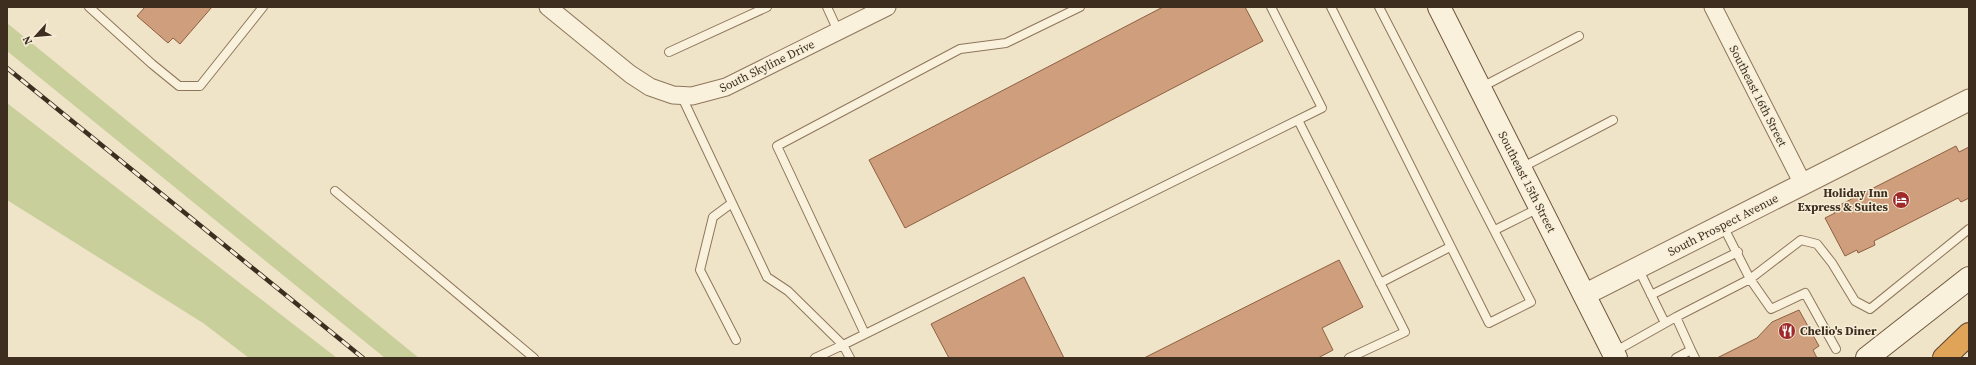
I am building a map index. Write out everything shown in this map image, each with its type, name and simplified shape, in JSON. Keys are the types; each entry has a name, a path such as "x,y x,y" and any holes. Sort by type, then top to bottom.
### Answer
{"highway":[{"path":"1944,358 1969,334"}],"main road":[{"name":"Southeast 15th Street","path":"1439,7 1615,355"},
{"path":"1867,358 1969,278"}],"street":[{"name":"South Skyline Drive","path":"548,7 630,74 650,87 662,92 681,95 701,94 726,87 887,7"},
{"name":"Southeast 16th Street","path":"1713,7 1803,184"},
{"name":"South Prospect Avenue","path":"1584,295 1969,100"}],"lane":[{"path":"89,7 178,86 200,86 263,7"},
{"path":"669,52 767,7"},
{"path":"827,7 838,31"},
{"path":"865,334 777,146 960,49 1006,43 1080,7"},
{"path":"816,358 1322,108 1271,7"},
{"path":"1331,7 1488,323 1531,302 1379,7"},
{"path":"1480,88 1579,36"},
{"path":"681,95 767,277 788,291 843,345 850,358"},
{"path":"1298,120 1405,332 1349,358"},
{"path":"1520,169 1613,120"},
{"path":"335,191 534,358"},
{"path":"732,203 714,217 700,270 736,340"},
{"path":"1495,230 1540,208"},
{"path":"1722,225 1738,252 1750,279 1770,310 1805,293 1836,349"},
{"path":"1615,355 1665,322 1750,279 1801,240 1817,244 1832,263 1855,301 1870,308 1969,229"},
{"path":"1380,283 1450,247"},
{"path":"1651,295 1738,252"},
{"path":"1638,268 1665,322"},
{"path":"1676,316 1695,358"},
{"path":"1676,358 1691,350"}],"green space":[{"path":"7,23 419,358 385,358 7,51"},
{"path":"7,103 337,358 249,358 203,323 7,200"}],"building":[{"path":"145,7 212,7 180,44 173,38 168,43 137,16"},
{"path":"1163,7 1245,7 1263,41 905,228 869,160"},
{"name":"Holiday Inn Express & Suites","path":"1956,146 1959,152 1969,147 1969,198 1961,202 1958,198 1874,241 1875,245 1858,253 1857,250 1845,256 1825,218 1835,213 1832,209"},
{"path":"1339,260 1363,307 1322,328 1333,350 1318,358 1144,358"},
{"path":"1024,277 1064,358 949,358 931,324"},
{"name":"Chelio's Diner","path":"1799,310 1819,346 1813,350 1817,358 1717,358 1757,338 1772,322"}],"railway":[{"path":"7,68 363,358"}],"place":[{"name":"Holiday Inn Express & Suites","path":"1901,200"},
{"name":"Chelio's Diner","path":"1787,331"}]}
